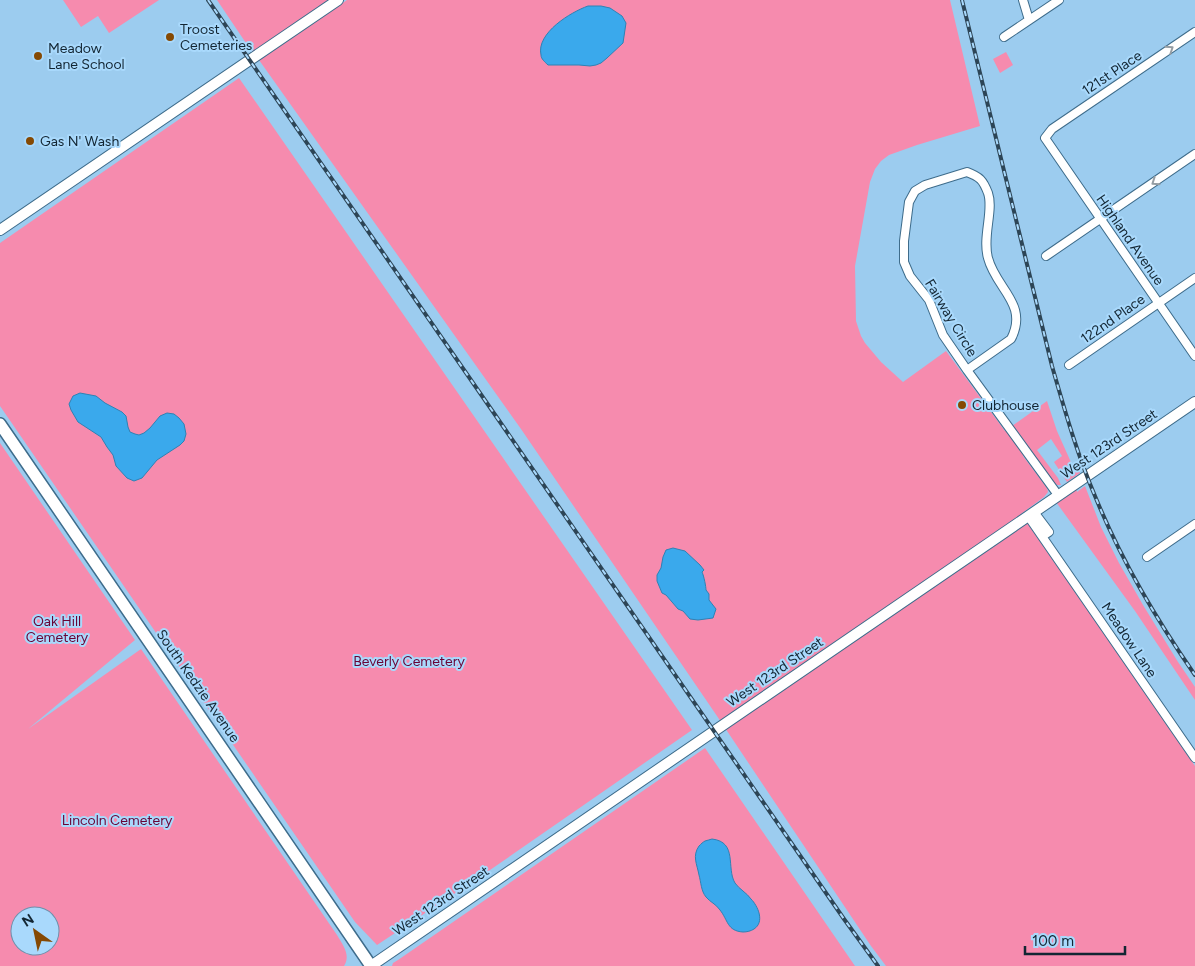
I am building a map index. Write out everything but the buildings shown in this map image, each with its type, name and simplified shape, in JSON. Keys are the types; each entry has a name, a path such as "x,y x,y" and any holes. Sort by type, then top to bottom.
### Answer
{"main road":[{"name":"South Kedzie Avenue","path":"0,424 371,966"}],"street":[{"path":"0,230 338,0"},
{"path":"1022,0 1029,20"},
{"path":"1004,37 1059,0"},
{"name":"121st Place","path":"1045,138 1052,129 1195,32"},
{"name":"Highland Avenue","path":"1045,138 1195,356"},
{"path":"1046,256 1195,154"},
{"name":"Fairway Circle","path":"967,370 1012,339 1017,322 1013,304 995,276 988,258 986,240 990,208 989,196 979,176 968,172 925,185 915,191 909,202 904,262 910,276 929,300 943,335 967,370 1058,495"},
{"name":"122nd Place","path":"1069,365 1195,278"},
{"name":"West 123rd Street","path":"371,966 1195,402"},
{"name":"Meadow Lane","path":"1031,514 1195,758"},
{"path":"1147,557 1195,524"}],"green space":[{"path":"63,0 159,0 109,33 98,16 81,27"},
{"path":"217,0 329,0 252,52"},
{"path":"347,0 950,0 980,126 889,155 875,169 870,182 855,266 856,321 865,343 881,362 903,382 946,351 1005,431 1047,401 1057,431 1074,469 1078,467 1080,473 1067,482 1054,462 1062,456 1051,439 1037,450 1058,478 1061,485 1057,485 1030,450 1023,456 1048,492 1021,514 1195,766 1195,966 886,966 521,429 259,60"},
{"path":"1006,52 1013,65 1000,73 993,59"},
{"name":"Beverly Cemetery","path":"239,78 692,730 490,870 377,945 355,922 0,406 0,243"},
{"name":"Lincoln Cemetery","path":"0,443 135,640 28,729 141,649 337,935 347,958 344,966 0,966"},
{"path":"1085,486 1101,527 1119,563 1195,687 1195,700 1135,611 1056,502 1076,488 1077,492"},
{"path":"705,748 855,966 392,966 393,963"}],"water":[{"path":"588,6 610,8 622,16 626,23 623,43 601,63 596,65 548,65 541,56 541,47 549,31 564,18"},
{"path":"80,393 96,396 122,412 126,416 130,432 139,435 150,428 160,416 167,413 174,414 184,424 186,434 184,441 157,460 142,478 134,481 127,478 116,466 113,455 101,437 78,422 71,410 69,404 73,396"},
{"path":"673,548 685,551 704,570 702,572 709,600 716,609 713,618 690,619 662,593 657,581 657,575 666,550"},
{"path":"712,839 720,841 725,845 730,856 732,877 735,883 754,902 758,910 759,922 752,930 743,932 734,930 718,908 704,895 695,857 699,846"}],"railway":[{"path":"208,0 878,966"},
{"path":"962,0 1052,366 1077,448 1116,543 1153,611 1195,675"}],"place":[{"name":"Troost Cemeteries","path":"170,37"},
{"name":"Meadow Lane School","path":"38,56"},
{"name":"Gas N' Wash","path":"30,141"},
{"name":"Clubhouse","path":"962,405"}],"park label":[{"name":"Oak Hill Cemetery","path":"57,630"}]}
